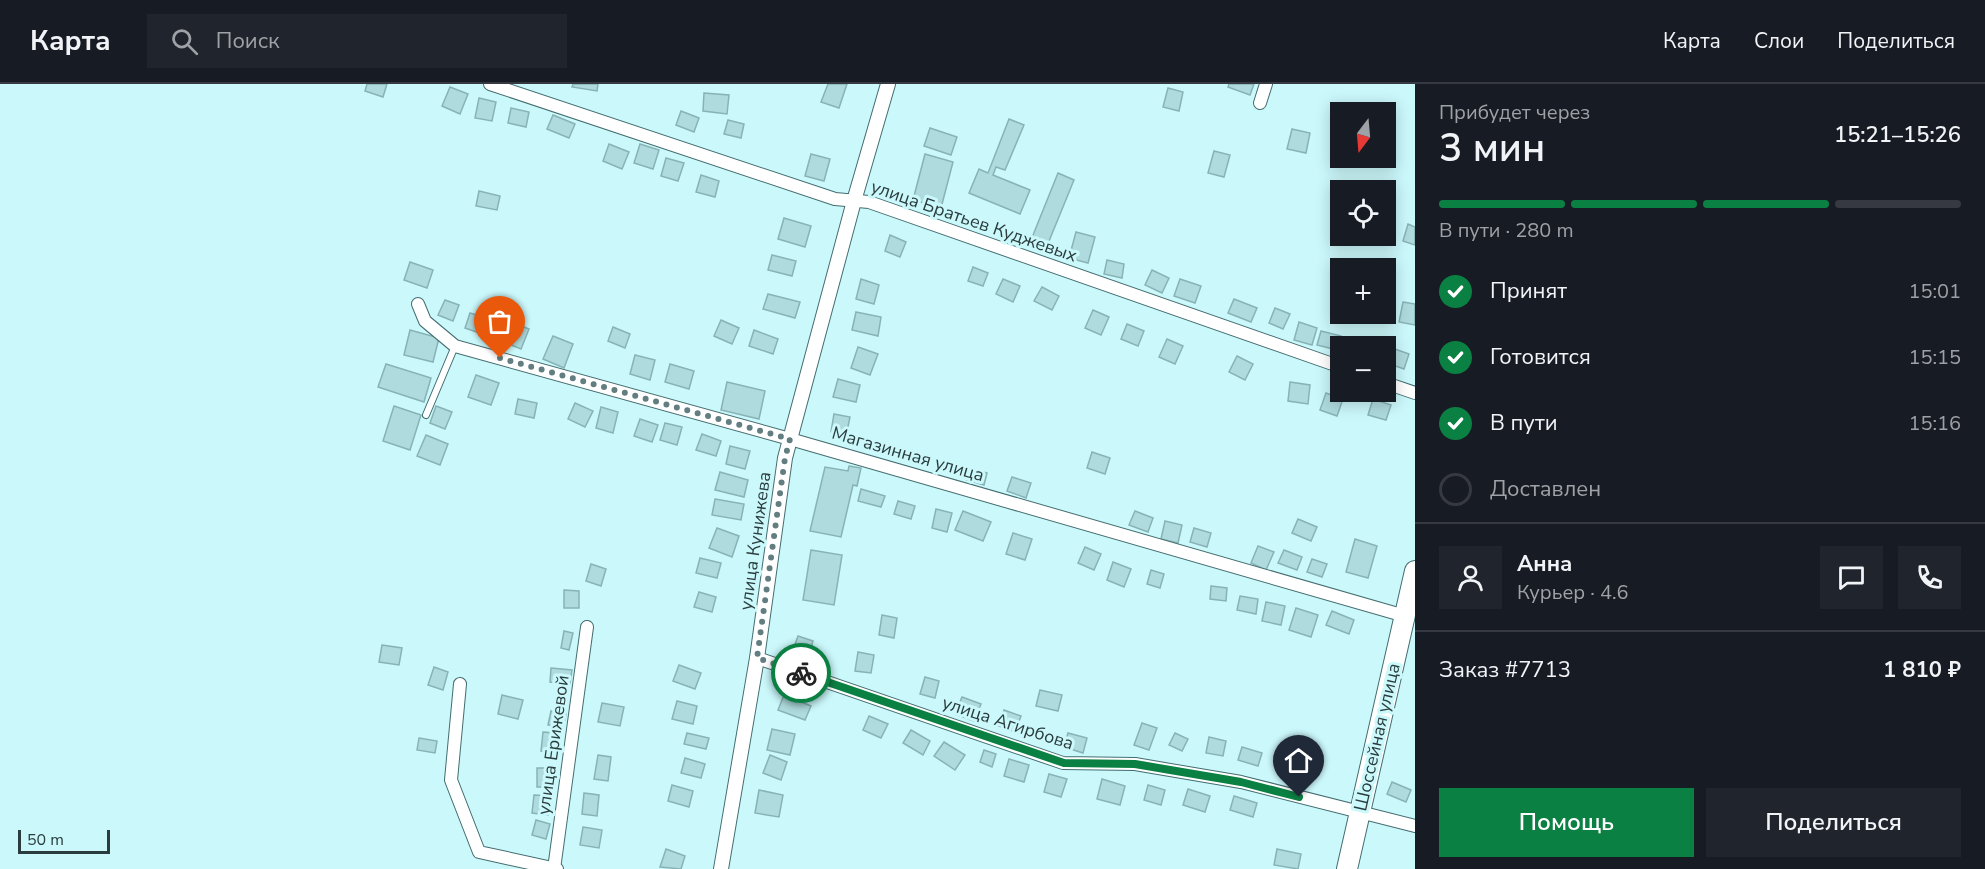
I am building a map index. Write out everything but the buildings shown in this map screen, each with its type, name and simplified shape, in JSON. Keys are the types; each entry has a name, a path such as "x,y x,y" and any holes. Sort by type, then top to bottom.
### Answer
{"highway":[{"name":"Шоссейная улица","path":"1347,869 1415,570"}],"street":[{"name":"улица Братьев Куджевых","path":"490,84 835,199 869,202 1330,363"},
{"name":"улица Кунижева","path":"721,869 757,658 785,458 888,84"},
{"path":"1260,103 1266,84"},
{"name":"Магазинная улица","path":"418,304 425,321 455,346 790,439 1405,616"},
{"path":"1396,386 1415,393"},
{"name":"улица Ерижевой","path":"460,684 451,780 479,852 555,869 587,627"},
{"name":"улица Агирбова","path":"757,658 1064,763 1135,764 1241,782 1415,826"}],"lane":[{"path":"426,415 455,346"}],"way so far":[{"path":"500,358 790,439 785,458 757,658 801,673"}],"route":[{"path":"801,673 1064,763 1135,764 1241,782 1299,797"}]}
